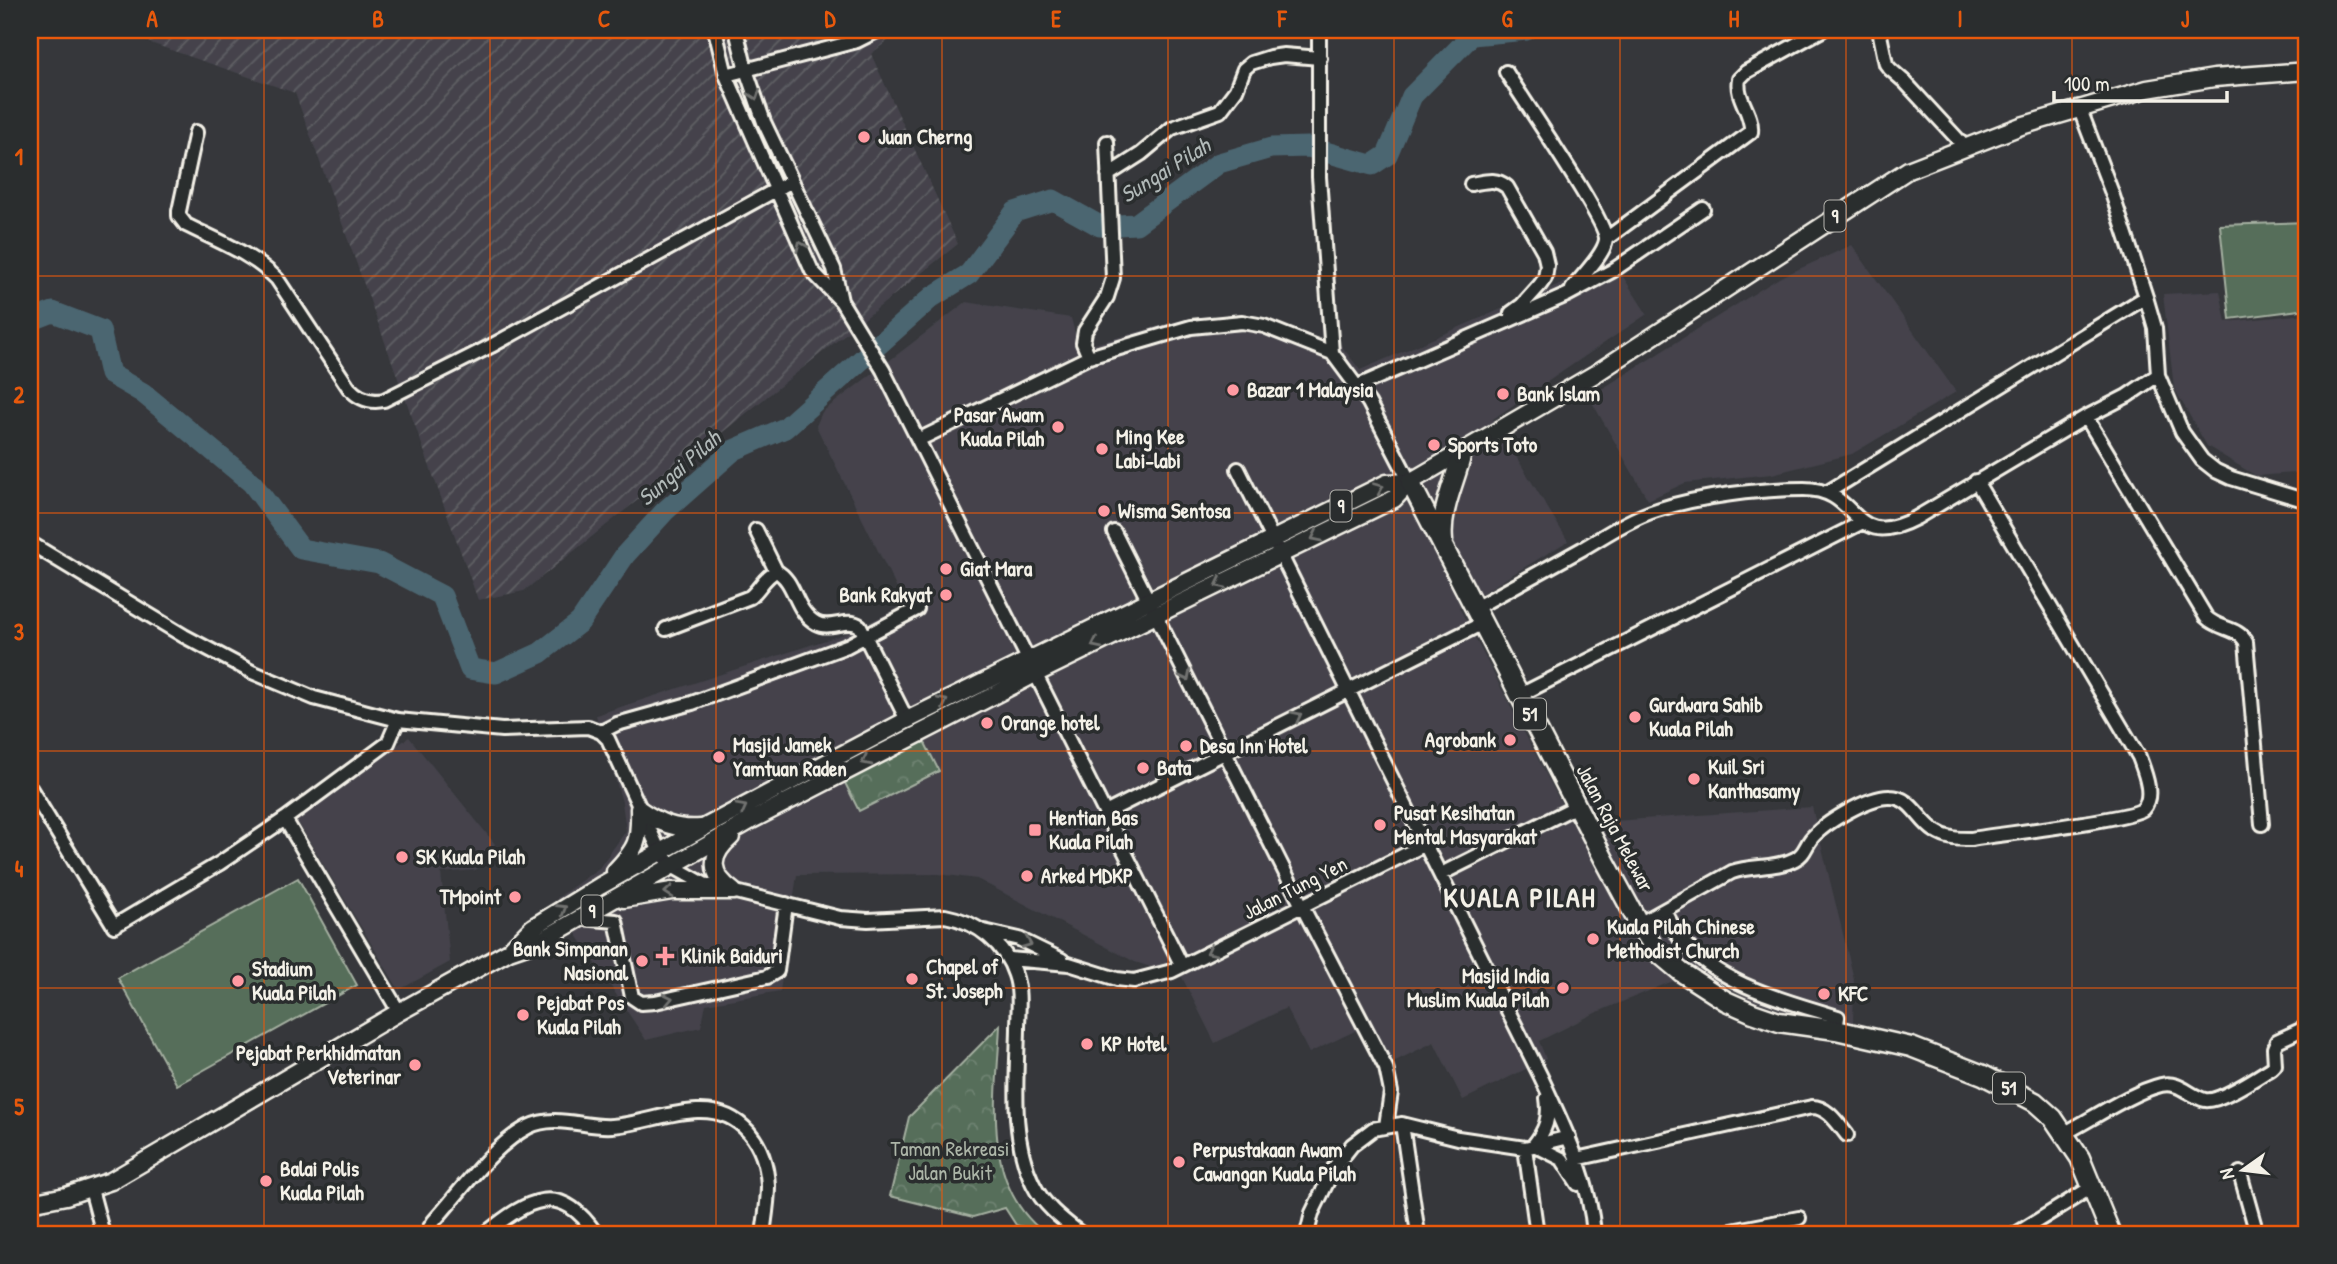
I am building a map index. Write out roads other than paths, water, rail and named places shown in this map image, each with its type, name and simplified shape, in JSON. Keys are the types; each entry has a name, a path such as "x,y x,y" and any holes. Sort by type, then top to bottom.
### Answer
{"highway":[{"path":"1443,545 1443,517 1462,453"},
{"name":"Jalan Raja Melewar","path":"1410,482 1639,924 1657,952 1681,972 1726,1001 1779,1022 1836,1030 1911,1047 1983,1075 2035,1102 2053,1118 2080,1158 2111,1234"}],"main road":[{"name":"9","path":"30,1203 91,1189 133,1169 399,1012 509,951 544,939 750,821 1032,667 1277,546 1394,499 1410,482 1595,374 1908,170 1964,146 2079,107 2177,83 2307,71"},
{"name":"9","path":"509,951 533,927 704,828 907,720 1032,667"},
{"path":"639,809 672,827 704,828"},
{"path":"600,886 633,853 639,838 639,809"},
{"path":"733,891 717,876 715,856 722,845 750,821"},
{"path":"606,903 673,891 733,891"}],"street":[{"path":"715,30 726,75 812,271 841,301 883,370 1182,966"},
{"path":"736,30 764,122 834,269 841,301"},
{"path":"726,75 857,41 879,30"},
{"path":"1319,30 1318,177 1332,353"},
{"path":"1567,295 1594,261 1606,239 1751,132 1751,122 1738,89 1738,79 1822,30"},
{"path":"1879,30 1886,64 1964,146"},
{"path":"1108,175 1141,154 1172,128 1220,111 1236,90 1244,69 1251,63 1284,55 1320,58"},
{"path":"1506,72 1576,180 1604,230 1606,239"},
{"path":"2079,107 2112,193 2146,297 2155,328 2158,375 2182,432 2202,460 2216,471 2307,502"},
{"path":"197,132 179,211 182,221 264,266 277,279 349,388 356,395 371,401 384,400 491,346 792,181"},
{"path":"1089,357 1083,343 1085,331 1107,298 1113,278 1107,142"},
{"path":"1471,184 1494,180 1507,187 1547,260 1547,271 1540,285 1522,305 1490,327"},
{"path":"1358,386 1567,295 1612,271 1703,209"},
{"path":"1828,492 2146,297"},
{"path":"918,440 1089,357 1191,327 1242,323 1264,326 1332,353 1358,386 1410,482"},
{"path":"1105,813 1349,690 1479,616 1637,518 1656,510 1707,498 1805,489 1828,492 1863,522 1880,530 1891,529 1916,518 2086,417 2127,396 2158,375"},
{"path":"2086,417 2206,617 2213,625 2236,631 2246,642 2262,824"},
{"path":"1238,470 1441,874 1569,1137 1593,1218 1594,1234"},
{"path":"1639,924 1732,872 1794,860 1802,855 1812,837 1858,805 1875,798 1905,800 1928,826 1951,839 1971,839 2102,820 2132,815 2142,810 2148,800 2146,776 2139,757 1976,481"},
{"path":"1520,695 1863,522"},
{"path":"756,530 776,571 785,576 798,607 816,623 825,625 854,622 860,626 907,720"},
{"path":"1114,532 1386,1069 1391,1092 1386,1126"},
{"path":"30,543 184,636 251,672 314,698 398,720 502,730 588,727 601,732 608,739 660,852 672,866 704,884 852,920 946,916 958,918 981,930 993,939 1009,959 1016,978 1017,1097 1020,1140 1026,1167 1040,1196 1081,1234"},
{"path":"666,629 750,597 760,589 767,575 776,571"},
{"path":"601,732 617,724 692,703 847,646 917,609"},
{"path":"30,789 114,926 220,863 285,819 388,743 398,720"},
{"path":"1441,874 1577,806"},
{"path":"285,819 399,1012"},
{"name":"Jalan Tung Yen","path":"1069,964 1117,979 1134,981 1150,978 1182,966 1426,844"},
{"path":"581,918 616,921 632,997 641,1003 767,977 778,971 786,905"},
{"path":"1664,910 1679,936 1698,957 1732,979 1770,996 1838,1017 1836,1030"},
{"path":"981,930 1018,939 1069,964"},
{"path":"1009,959 1069,964"},
{"path":"2065,1133 2126,1100 2161,1085 2179,1086 2202,1099 2215,1100 2272,1069 2275,1065 2274,1048 2277,1041 2307,1027"},
{"path":"1537,1234 1531,1147 1546,1128 1549,1112 1541,1077"},
{"path":"1576,1159 1812,1107 1819,1107 1829,1113 1847,1135"},
{"path":"426,1234 434,1221 499,1149 528,1127 552,1121 612,1126 698,1111 726,1116 742,1124 754,1137 767,1173 763,1234"},
{"path":"1402,1124 1418,1234"},
{"path":"1307,1234 1312,1213 1343,1154 1374,1129 1402,1124 1458,1138 1531,1147 1556,1154 1570,1169 1593,1218"},
{"path":"1531,1147 1569,1137"},
{"path":"2240,1172 2257,1234"},
{"path":"2016,1234 2092,1186"},
{"path":"91,1189 103,1234"},
{"path":"485,1234 523,1209 550,1199 560,1200 575,1208 596,1234"},
{"path":"1716,1234 1799,1218"}],"waterway":[{"name":"Sungai Pilah","path":"30,321 53,312 100,330 110,374 143,393 252,483 301,549 379,563 442,596 470,669 496,673 540,653 580,622 625,555 665,511 734,450 785,428 932,297 969,274 1015,212 1053,200 1100,226 1136,224 1219,163 1271,148 1308,147 1372,165 1387,155 1412,96 1472,35 1527,30"}],"place":[{"name":"Juan Cherng","path":"864,137"},
{"name":"Bazar 1 Malaysia","path":"1233,390"},
{"name":"Bank Islam","path":"1503,394"},
{"name":"Pasar Awam Kuala Pilah","path":"1058,427"},
{"name":"Sports Toto","path":"1434,445"},
{"name":"Ming Kee Labi-labi","path":"1102,449"},
{"name":"Wisma Sentosa","path":"1104,511"},
{"name":"Giat Mara","path":"946,569"},
{"name":"Bank Rakyat","path":"946,595"},
{"name":"Gurdwara Sahib Kuala Pilah","path":"1635,717"},
{"name":"Orange hotel","path":"987,723"},
{"name":"Agrobank","path":"1510,740"},
{"name":"Desa Inn Hotel","path":"1186,746"},
{"name":"Masjid Jamek Yamtuan Raden","path":"719,757"},
{"name":"Bata","path":"1143,768"},
{"name":"Kuil Sri Kanthasamy","path":"1694,779"},
{"name":"Pusat Kesihatan Mental Masyarakat","path":"1380,825"},
{"name":"Hentian Bas Kuala Pilah","path":"1035,830"},
{"name":"SK Kuala Pilah","path":"402,857"},
{"name":"Arked MDKP","path":"1027,876"},
{"name":"TMpoint","path":"515,897"},
{"name":"Kuala Pilah Chinese Methodist Church","path":"1593,939"},
{"name":"Klinik Baiduri","path":"665,956"},
{"name":"Bank Simpanan Nasional","path":"642,961"},
{"name":"Chapel of St. Joseph","path":"912,979"},
{"name":"Stadium Kuala Pilah","path":"238,981"},
{"name":"Masjid India Muslim Kuala Pilah","path":"1563,988"},
{"name":"KFC","path":"1824,994"},
{"name":"Pejabat Pos Kuala Pilah","path":"523,1015"},
{"name":"KP Hotel","path":"1087,1044"},
{"name":"Pejabat Perkhidmatan Veterinar","path":"415,1065"},
{"name":"Perpustakaan Awam Cawangan Kuala Pilah","path":"1179,1162"},
{"name":"Balai Polis Kuala Pilah","path":"266,1181"}],"district":[{"name":"KUALA PILAH","path":"1520,897"}],"park label":[{"name":"Taman Rekreasi Jalan Bukit","path":"950,1161"}]}
